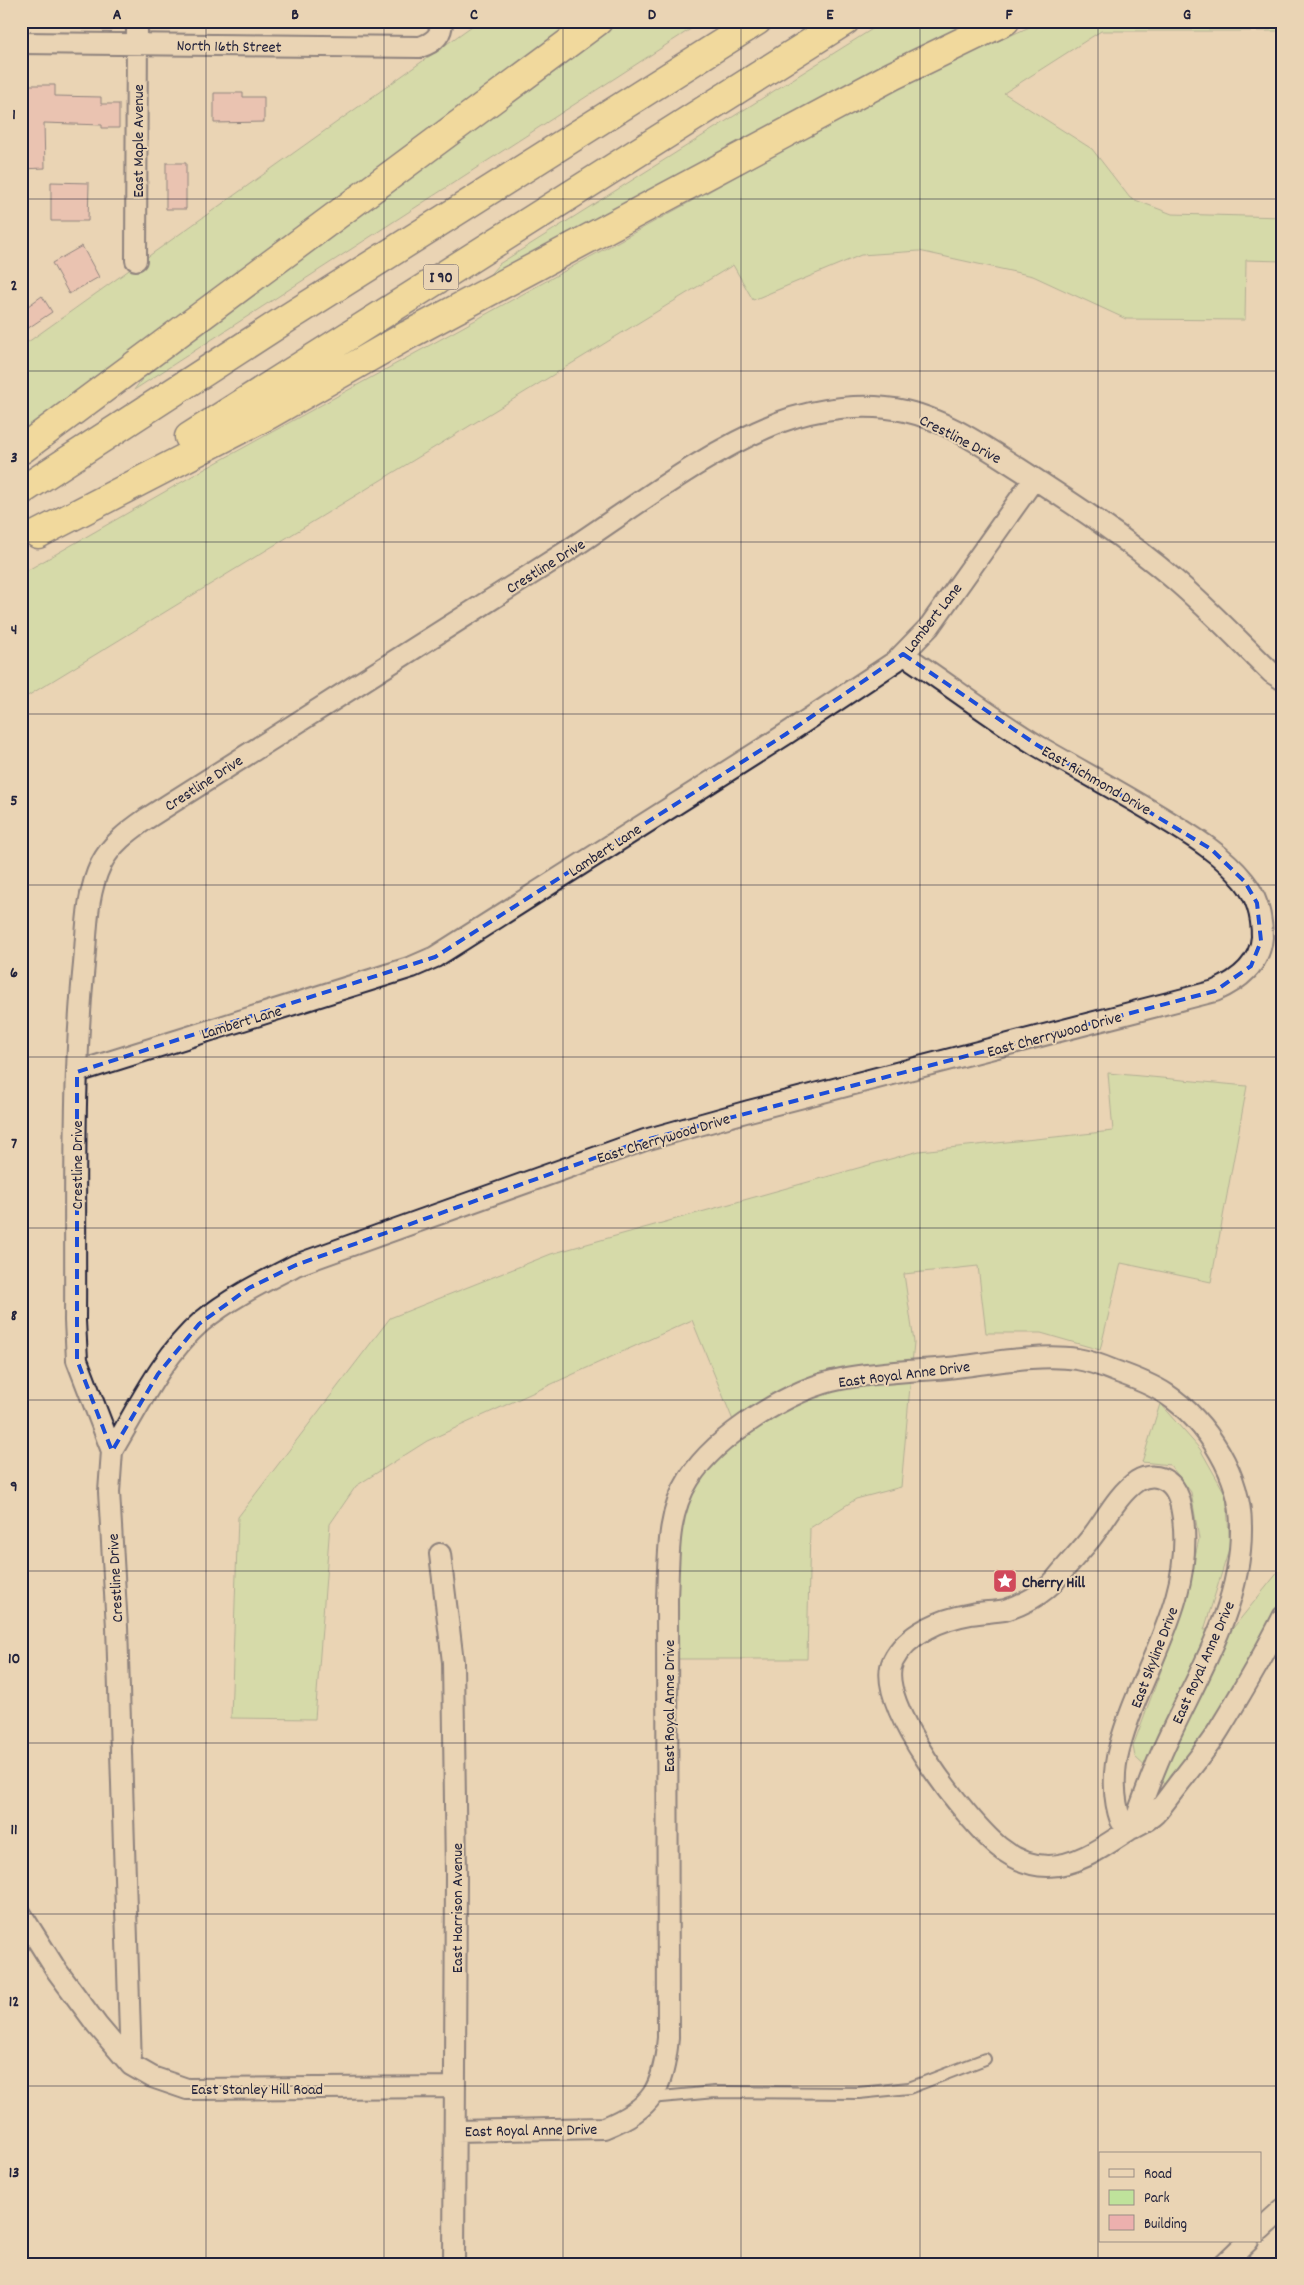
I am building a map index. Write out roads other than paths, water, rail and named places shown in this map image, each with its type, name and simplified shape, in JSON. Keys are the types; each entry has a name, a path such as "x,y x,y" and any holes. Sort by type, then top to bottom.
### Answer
{"highway":[{"path":"21,450 598,21"},
{"path":"21,491 286,319 757,21"},
{"name":"I 90","path":"29,539 845,21"},
{"path":"29,539 268,415 408,335 892,76 1005,21"}],"street":[{"name":"East Maple Avenue","path":"136,260 137,21"},
{"name":"North 16th Street","path":"21,43 420,47 434,41 438,36 442,21"},
{"name":"Crestline Drive","path":"131,2065 117,1627 109,1492 112,1451 77,1360 75,1311 77,1072 81,990 93,884 102,862 112,848 126,833 559,556 713,455 744,438 782,422 809,414 855,408 882,408 910,412 949,428 978,443 1110,529 1176,581 1272,673 1283,680"},
{"name":"Lambert Lane","path":"77,1072 412,967 435,957 786,734 903,654 929,627 1034,479"},
{"name":"East Richmond Drive","path":"903,654 1037,745 1140,804 1211,849 1245,882 1257,903 1262,918 1262,928"},
{"name":"East Cherrywood Drive","path":"112,1451 158,1374 200,1324 249,1288 296,1265 645,1140 1215,991 1242,976 1251,966 1258,952 1262,928"},
{"name":"East Royal Anne Drive","path":"456,2131 604,2128 625,2119 639,2110 659,2085 665,2066 668,2038 668,1599 670,1531 678,1500 689,1478 720,1443 748,1422 802,1392 839,1379 1044,1358 1075,1358 1090,1361 1133,1377 1166,1394 1204,1431 1233,1481 1242,1526 1238,1570 1222,1625 1150,1780 1133,1828"},
{"name":"East Skyline Drive","path":"1133,1828 1121,1821 1118,1812 1115,1789 1118,1752 1134,1703 1171,1616 1180,1580 1184,1546 1182,1507 1177,1491 1172,1484 1163,1478 1154,1476 1143,1478 1134,1483 1117,1501 1092,1537 1049,1587 1028,1601 1004,1610 969,1614 932,1626 910,1639 892,1663 891,1682 896,1704 904,1722 946,1789 998,1846 1026,1864 1051,1866 1074,1861 1099,1850 1153,1817 1219,1730 1265,1653 1283,1617"},
{"name":"East Harrison Avenue","path":"440,1554 453,1662 456,1873 454,2264"},
{"name":"East Stanley Hill Road","path":"21,1914 57,1971 96,2025 131,2065 152,2076 187,2089 456,2088"},
{"path":"1262,2228 1283,2209"},
{"path":"1224,2264 1247,2242"}],"lane":[{"path":"650,2098 715,2092 859,2093 910,2088 985,2059"}],"place":[{"name":"Cherry Hill","path":"1005,1581"}]}
